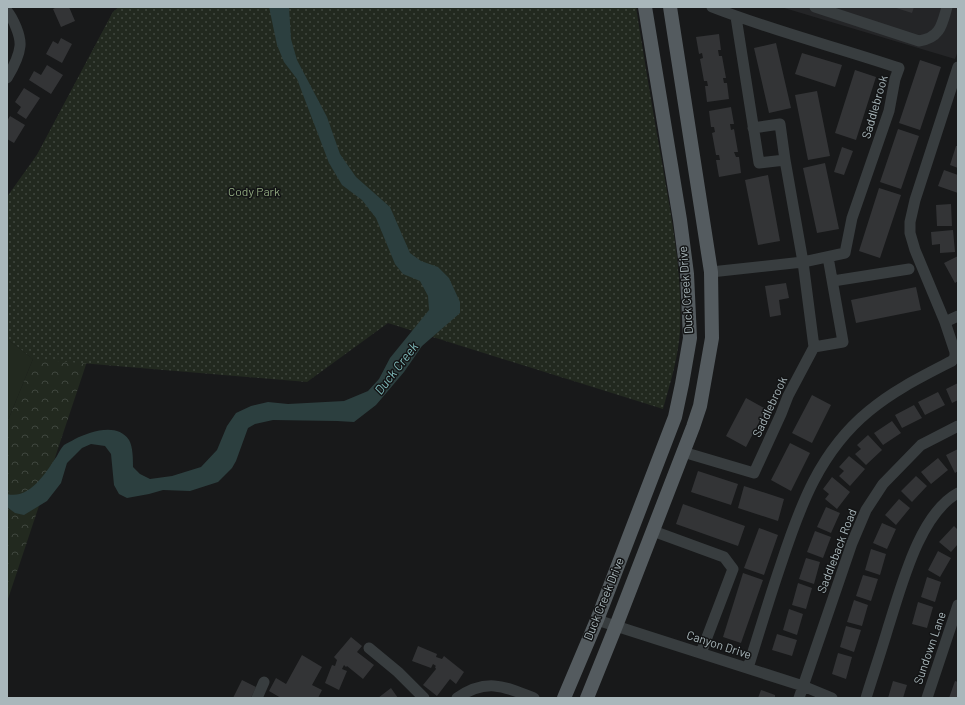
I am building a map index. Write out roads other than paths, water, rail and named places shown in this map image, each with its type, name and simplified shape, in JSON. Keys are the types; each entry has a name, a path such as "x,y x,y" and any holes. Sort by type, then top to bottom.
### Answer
{"main road":[{"name":"Duck Creek Drive","path":"564,698 597,620 675,417 690,338 688,274 645,7"},
{"name":"Duck Creek Drive","path":"587,698 653,531 700,406 712,338 711,272 670,7"},
{"path":"688,274 711,272"},
{"path":"664,446 683,452"}],"street":[{"name":"Saddlebrook","path":"711,272 803,262 845,253 852,218 889,111 895,79 899,68 736,17 712,7"},
{"path":"815,7 919,41 928,40 936,33 940,28 948,7"},
{"path":"7,78 14,66 20,45 17,29 9,12"},
{"path":"736,17 759,163 785,160"},
{"path":"748,668 796,520 812,481 847,431 868,411 906,384 952,361 955,357 955,352 945,322 915,250 910,233 910,222 915,200 958,67"},
{"path":"754,128 780,124 803,262 814,348 843,342 828,257"},
{"path":"832,282 909,269"},
{"path":"945,322 958,316"},
{"name":"Saddlebrook","path":"683,452 754,474 788,396 814,348"},
{"name":"Saddleback Road","path":"799,698 852,544 866,510 883,484 921,445 958,426"},
{"path":"866,698 908,566 928,522 950,497 958,493"},
{"path":"653,531 724,557 733,569 701,653"},
{"name":"Sundown Lane","path":"927,698 958,605"},
{"name":"Canyon Drive","path":"597,620 803,686 832,698"},
{"path":"369,648 398,672 424,698"},
{"path":"257,698 264,682"},
{"path":"457,698 466,692 479,687 493,685 513,690 534,698"}],"water":[{"name":"Duck Creek","path":"269,7 289,7 291,39 297,60 327,117 340,154 356,177 390,207 410,253 421,261 438,267 449,278 460,302 460,313 422,346 404,372 376,405 354,422 273,420 255,424 248,428 232,468 218,482 190,491 163,490 127,498 119,494 114,485 111,454 105,446 91,444 82,448 67,463 61,483 47,501 24,515 15,513 7,507 7,494 15,495 30,489 42,477 64,445 96,431 118,431 124,435 129,440 132,450 133,467 140,474 150,479 172,476 201,467 217,450 227,426 236,413 251,406 268,402 288,404 344,401 368,391 379,379 390,358 429,310 428,296 420,281 403,274 395,264 376,218 362,200 342,185 329,163 297,79 284,62 277,45"}],"park label":[{"name":"Cody Park","path":"254,192"}]}
